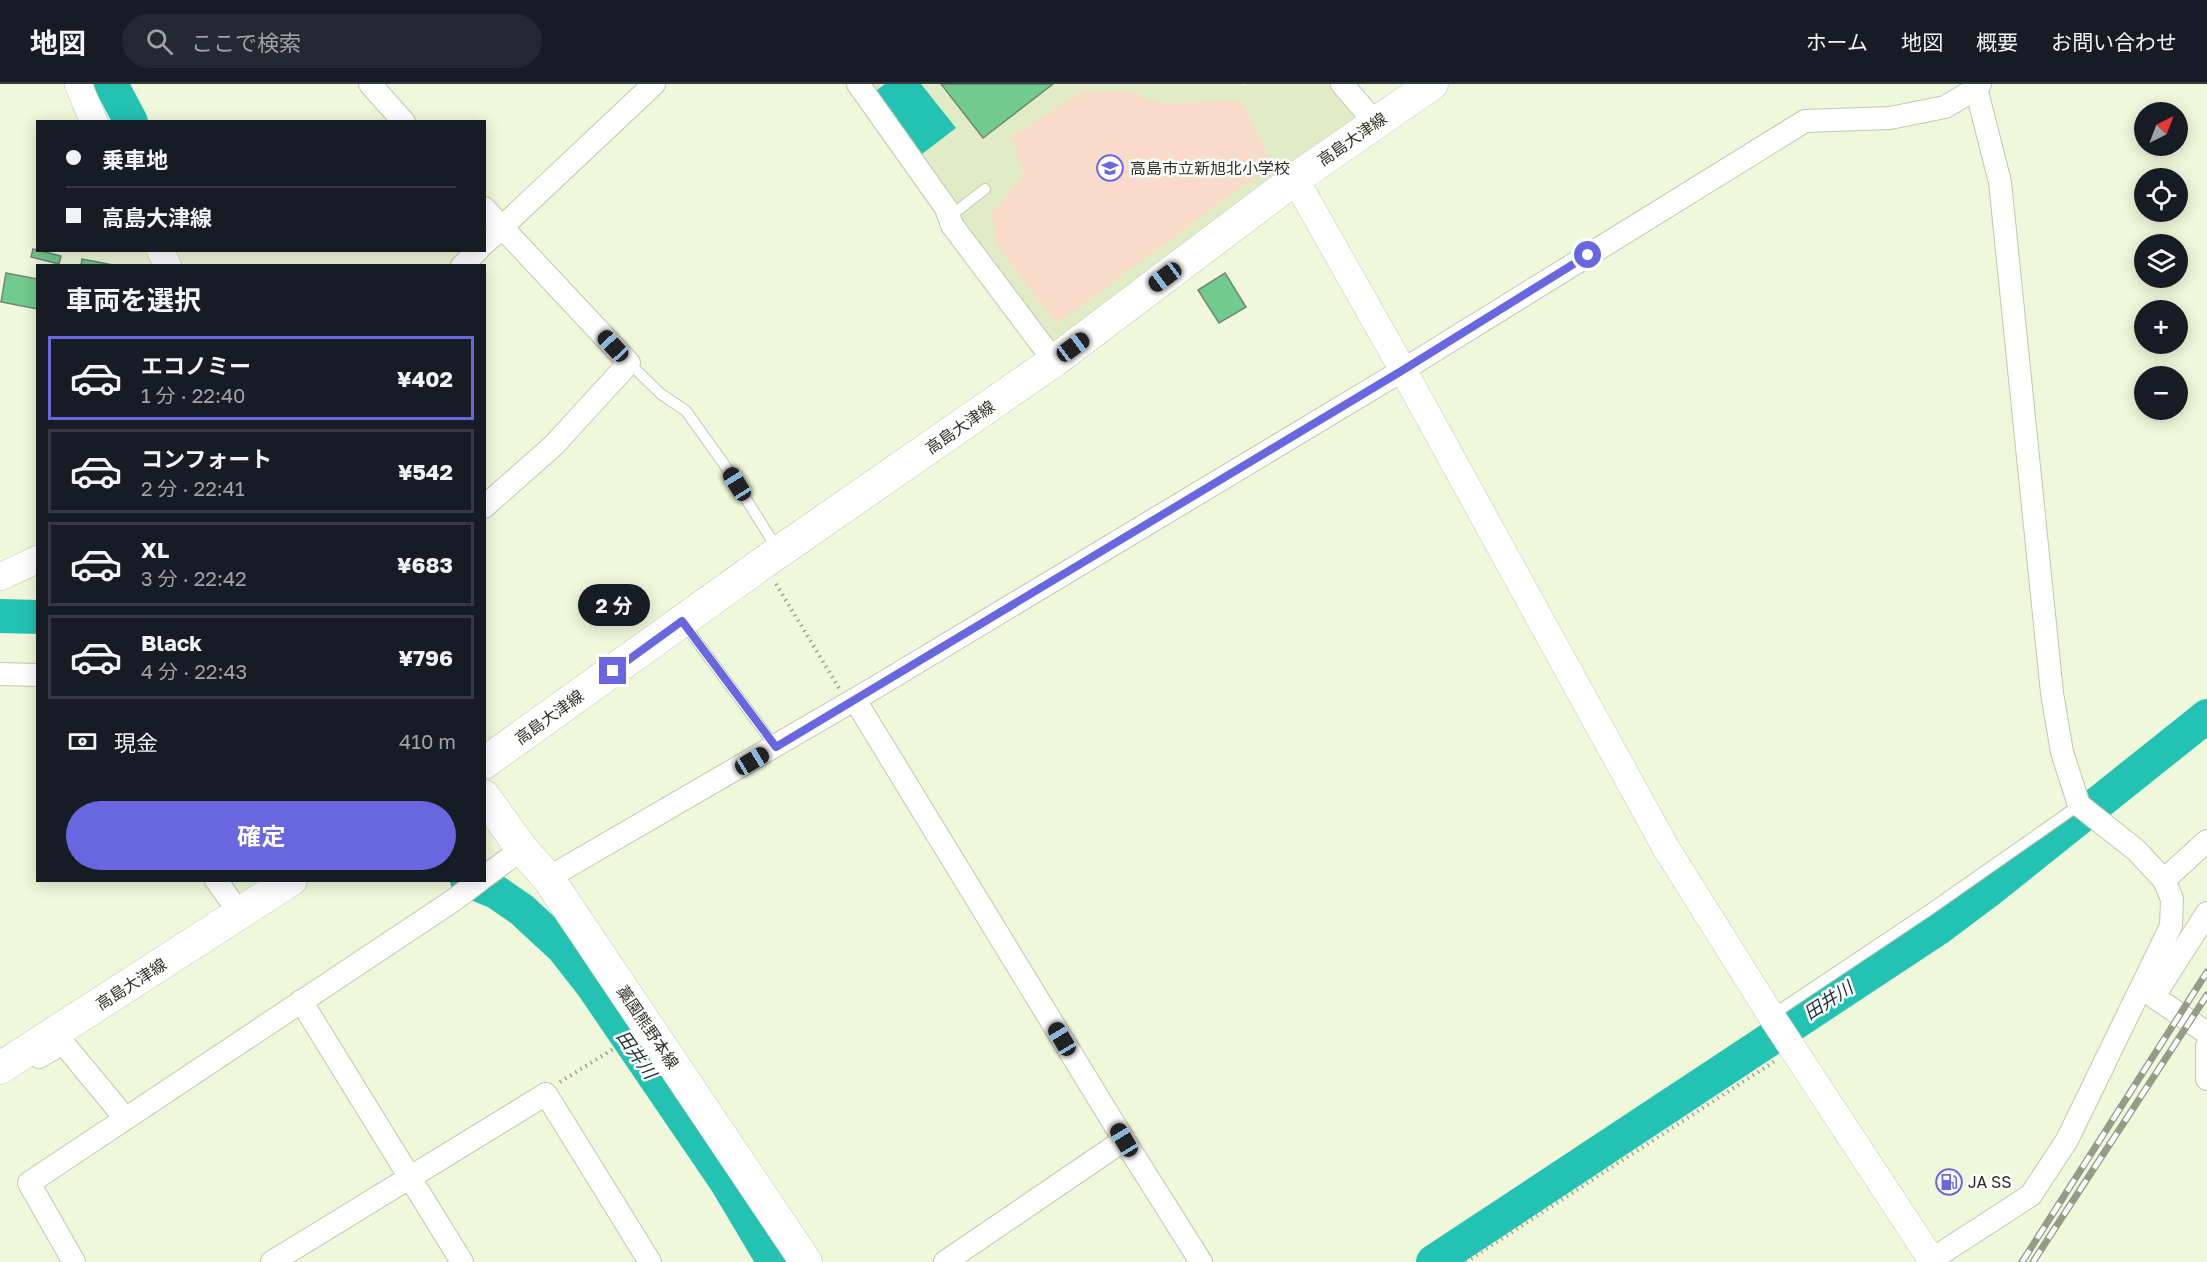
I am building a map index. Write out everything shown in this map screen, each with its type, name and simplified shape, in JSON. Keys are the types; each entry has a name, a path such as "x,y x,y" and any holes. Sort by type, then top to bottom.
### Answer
{"main road":[{"name":"高島大津線","path":"486,762 771,557 1054,361 1294,179 1432,84"},
{"name":"藁園熊野本線","path":"486,799 522,849 548,878 806,1262"},
{"name":"高島大津線","path":"0,1069 288,882"}],"street":[{"path":"78,84 93,120"},
{"path":"370,84 402,120"},
{"path":"486,242 654,84"},
{"path":"858,84 946,208 952,225 1054,361"},
{"path":"1342,84 1375,122"},
{"path":"548,878 776,747 1403,370 1805,121 1890,118 1945,107 1977,85 2000,182 2052,693 2062,752 2080,805 2136,850 2164,880 2172,899 2171,926 2067,1140 2031,1195 1932,1261 1666,848 1403,370 1294,179"},
{"path":"486,210 629,363 554,445 486,505"},
{"path":"464,264 476,252"},
{"path":"0,578 36,560"},
{"path":"0,674 36,675"},
{"path":"855,700 1201,1262"},
{"path":"2164,880 2207,841"},
{"path":"486,876 522,849"},
{"path":"217,882 240,914"},
{"path":"74,1262 28,1183 479,882"},
{"path":"2141,988 2161,985 2207,913"},
{"path":"2141,988 2207,1033"},
{"path":"301,1002 462,1262"},
{"path":"0,1069 18,1070 63,1043 125,1118"},
{"path":"2207,1046 2207,1079"},
{"path":"272,1262 546,1094 650,1262"},
{"path":"945,1262 1124,1140"}],"lane":[{"path":"949,217 985,189"},
{"path":"629,363 661,394 687,411 726,467 771,557"},
{"path":"682,621 776,747"},
{"path":"1782,1031 1929,910 2080,805"}],"path":[{"path":"771,557 846,698 855,700"},
{"path":"1466,1262 1782,1031"},
{"path":"546,1094 553,1087 615,1048"}],"shaded area":[{"name":"高島市立新旭北小学校","path":"867,84 1242,84 1243,86 1248,84 1330,84 1360,120 1059,343 1047,335 958,217"},
{"path":"1082,91 1127,91 1165,104 1241,100 1272,164 1057,324 998,247 991,213 1024,175 1011,137"}],"water":[{"path":"885,84 921,84 956,128 922,154 873,93"}],"building":[{"path":"941,84 1053,84 983,138"},
{"path":"33,249 36,252 61,256 59,264 31,257"},
{"path":"82,259 108,264 81,264"},
{"path":"6,273 36,279 36,309 1,302"},
{"path":"1225,273 1246,307 1219,323 1198,290"}],"waterway":[{"path":"111,84 130,120"},
{"name":"田井川","path":"0,616 36,617"},
{"name":"田井川","path":"1433,1262 1940,927 2207,716"},
{"name":"田井川","path":"472,882 496,892 522,910 563,948 592,985 727,1183 774,1262"}],"railway":[{"path":"2022,1262 2207,972"},
{"path":"2033,1262 2207,995"}],"place":[{"name":"高島市立新旭北小学校","path":"1110,168"},
{"name":"JA SS","path":"1949,1182"}],"route":[{"path":"613,671 682,621 776,747 1403,370 1588,255"}]}
